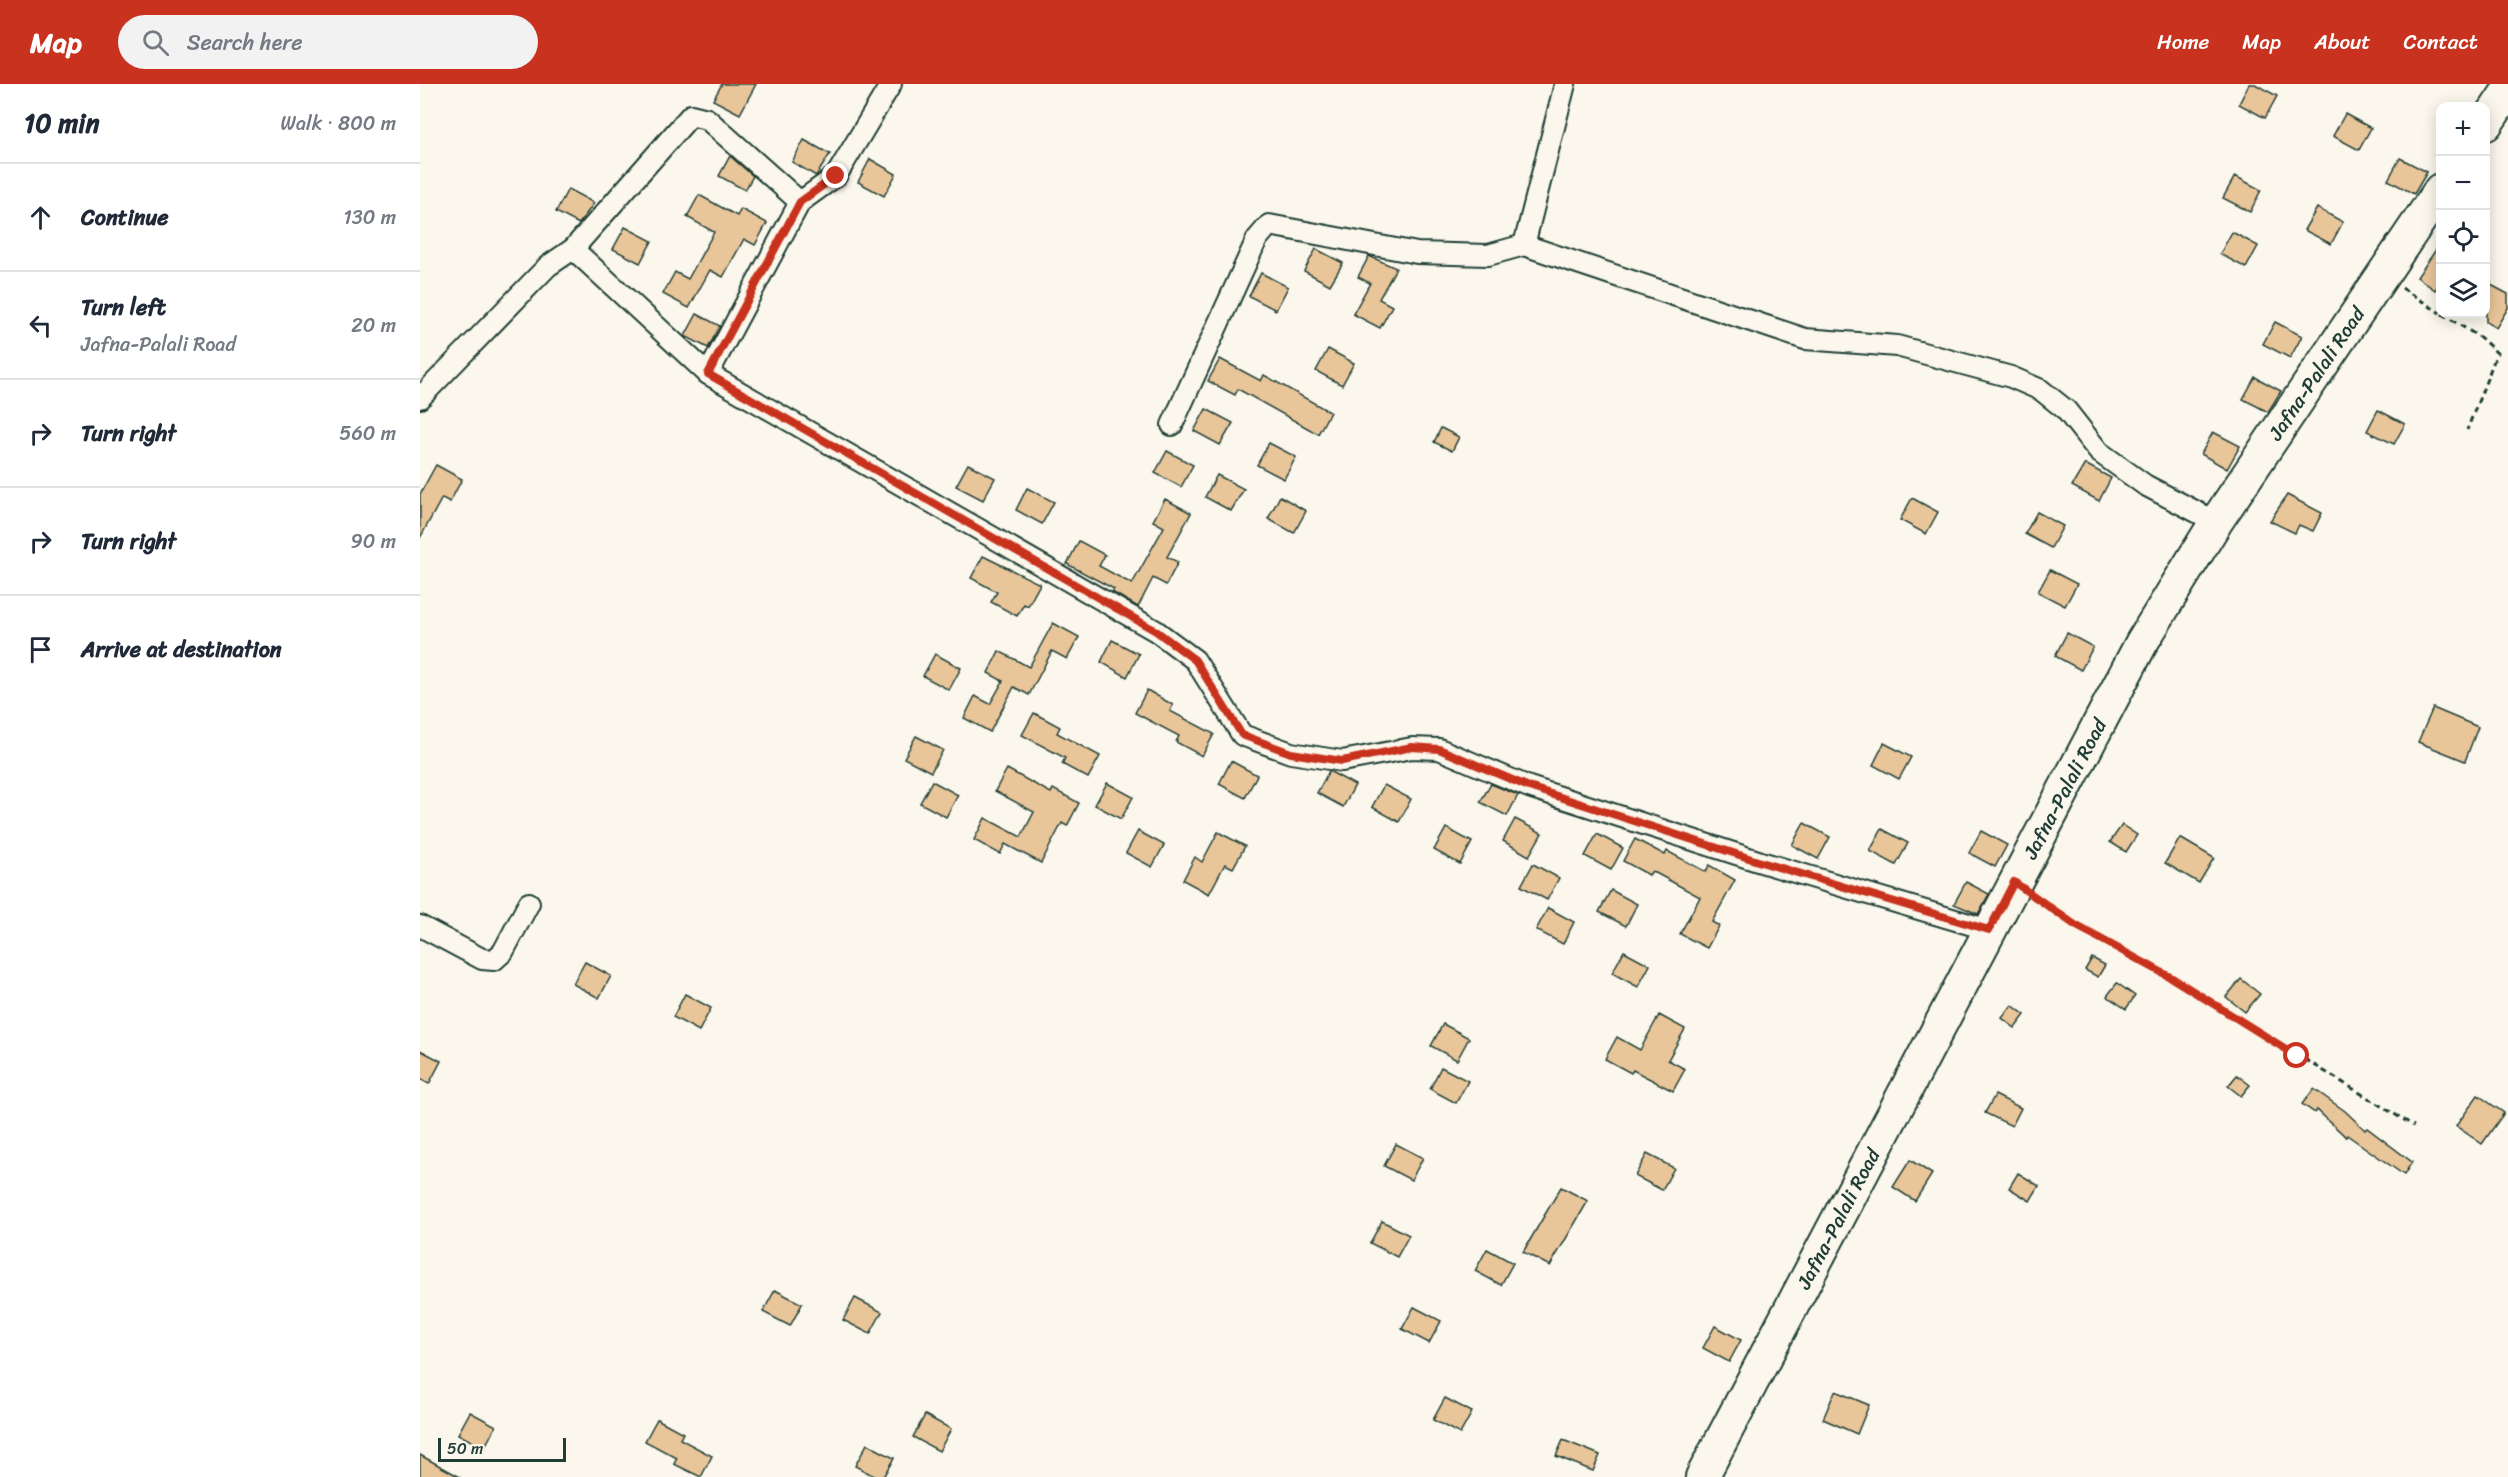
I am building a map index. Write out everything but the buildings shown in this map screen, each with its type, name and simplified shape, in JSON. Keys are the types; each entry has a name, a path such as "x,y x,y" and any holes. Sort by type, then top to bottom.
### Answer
{"main road":[{"path":"2490,118 2508,91"},
{"name":"Jafna-Palali Road","path":"1702,1477 2142,642 2216,522 2436,196"}],"street":[{"path":"708,374 800,202 836,176 891,84"},
{"path":"1524,245 1565,84"},
{"path":"420,398 548,266 573,249 691,115 707,119 800,202"},
{"path":"1172,425 1257,239 1269,225 1417,253 1488,255 1524,245 1805,339 1897,346 2011,377 2041,390 2066,410 2099,452 2145,486 2216,522"},
{"path":"573,249 708,374 1156,631 1195,660 1242,735 1291,753 1342,761 1412,747 1439,749 1529,787 1761,862 1989,930"},
{"path":"420,926 482,959 494,960 503,952 529,903"}],"path":[{"path":"2382,276 2436,310"},
{"path":"2449,318 2481,338 2497,353 2467,430"},
{"path":"2014,882 2075,925 2172,978 2414,1126"}],"route":[{"path":"836,176 800,202 708,374 1156,631 1195,660 1242,735 1291,753 1342,761 1412,747 1439,749 1529,787 1761,862 1989,930 2014,882 2075,925 2172,978 2297,1056"}]}
